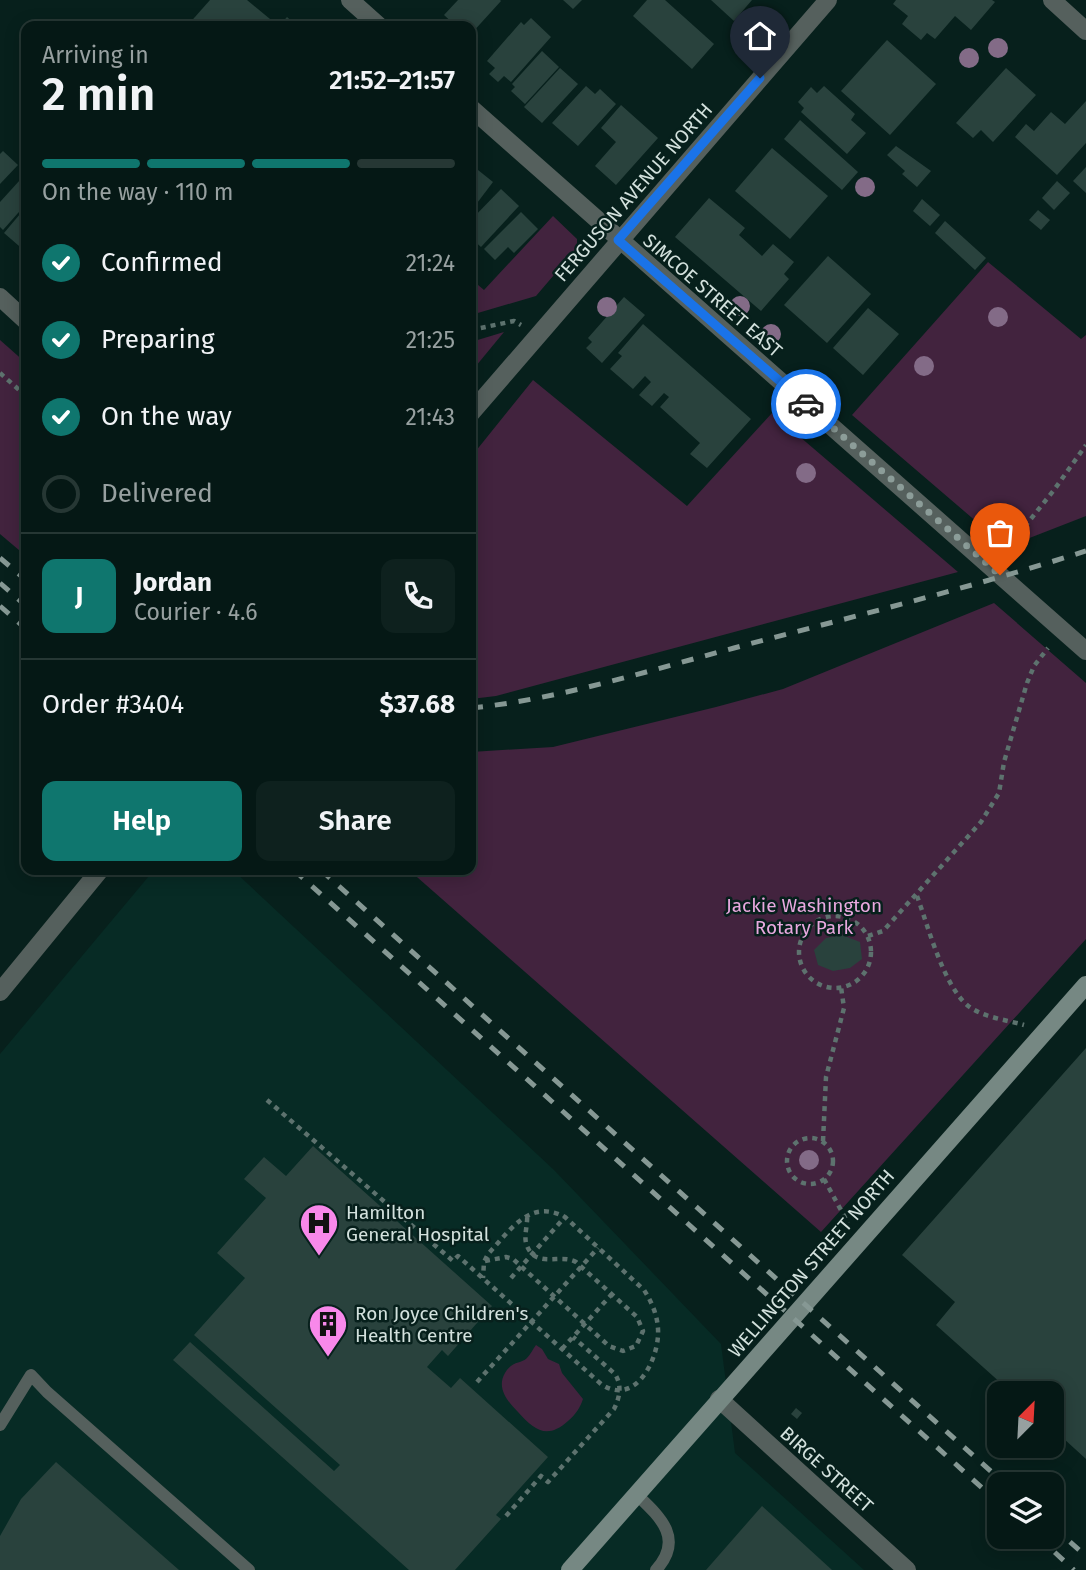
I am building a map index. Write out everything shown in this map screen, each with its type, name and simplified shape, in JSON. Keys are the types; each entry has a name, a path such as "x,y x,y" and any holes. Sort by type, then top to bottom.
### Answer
{"main road":[{"name":"WELLINGTON STREET NORTH","path":"570,1570 1086,985"}],"street":[{"path":"350,0 373,21"},
{"name":"FERGUSON AVENUE NORTH","path":"476,407 828,0"},
{"path":"1052,0 1086,31"},
{"name":"SIMCOE STREET EAST","path":"476,112 1086,651"},
{"path":"0,298 21,317"},
{"path":"0,992 96,875"},
{"name":"BIRGE STREET","path":"719,1399 907,1570"}],"lane":[{"path":"0,1425 31,1375 249,1570"},
{"path":"636,1494 663,1520 668,1531 667,1553 656,1570"}],"path":[{"path":"476,329 514,321 538,333"},
{"path":"0,373 21,392"},
{"path":"1005,552 1086,445"},
{"path":"868,936 883,931 981,822 999,793 1004,762 1034,666 1062,631"},
{"path":"917,896 947,977 968,1005 991,1016 1045,1031"},
{"path":"830,916 853,920 868,936 871,947 867,968 852,984 841,987 830,988 818,984 802,968 799,957 803,935 809,926 830,916"},
{"path":"823,1141 827,1077 844,1008 841,987"},
{"path":"267,1100 453,1261 458,1256 610,1391 628,1390 640,1381 656,1347 658,1326 651,1301 644,1290 565,1217 554,1211 527,1214 488,1254 484,1262 483,1278"},
{"path":"811,1138 823,1141 831,1151 834,1163 829,1175 824,1179 806,1184 794,1178 787,1158 791,1147 800,1140 811,1138"},
{"path":"824,1179 858,1242"},
{"path":"484,1262 506,1257 513,1259 615,1350 623,1351 636,1346 641,1339 641,1323 581,1266 570,1258 545,1261 533,1255 525,1239 527,1214"},
{"path":"511,1278 565,1217"},
{"path":"477,1382 598,1248"},
{"path":"562,1349 612,1294"},
{"path":"506,1516 541,1476 548,1482 614,1409 619,1381 615,1374 573,1337"}],"shaded area":[{"name":"Hamilton General Hospital","path":"150,875 238,875 554,1170 721,1344 735,1453 864,1570 0,1570 0,1054"}],"green space":[{"path":"553,216 577,239 577,248 536,296 476,314 476,283 484,290"},
{"path":"988,262 1081,339 1086,335 1086,516 1006,547 852,415"},
{"path":"504,332 476,366 476,340"},
{"path":"0,340 21,359 21,552 0,534"},
{"path":"533,380 687,506 772,413 958,572 496,696 476,698 476,451"},
{"name":"Jackie Washington Rotary Park","path":"994,603 1086,683 1086,939 821,1232 415,875 476,875 476,752 553,747 783,689"},
{"path":"536,1345 548,1359 559,1364 562,1373 583,1399 568,1421 554,1430 535,1428 507,1399 503,1389 503,1379 508,1369 527,1358"}],"building":[{"path":"210,0 247,0 270,19 268,21 191,21"},
{"path":"458,0 501,1 476,28 476,21 451,21 444,15"},
{"path":"563,0 582,0 573,9"},
{"path":"647,0 665,0 714,44 692,69 633,16"},
{"path":"711,0 752,0 734,21"},
{"path":"896,0 995,2 971,30 955,16 935,39 927,33 921,40 902,24 908,16 893,4"},
{"path":"531,18 551,37 511,82 504,76 498,82 489,74 495,68 487,61 521,22 524,25"},
{"path":"887,40 936,84 890,135 841,91"},
{"path":"542,51 559,67 525,104 511,91 515,87 512,84"},
{"path":"560,68 578,84 542,123 524,107"},
{"path":"1006,68 1036,95 993,142 981,130 973,138 956,123"},
{"path":"586,86 595,94 600,89 616,104 578,146 552,123"},
{"path":"824,86 855,114 851,120 866,133 847,154 801,112 804,108 798,102 811,87 817,93"},
{"path":"1086,101 1086,143 1057,175 1015,137 1026,124 1034,131 1051,112 1065,124"},
{"path":"621,105 658,138 616,185 595,166 616,142 601,128"},
{"path":"800,120 858,172 842,190 784,139"},
{"path":"896,146 931,171 917,187 902,174 905,171 887,155"},
{"path":"772,148 828,196 790,239 735,191"},
{"path":"3,151 18,165 0,184 0,154"},
{"path":"1086,167 1086,193 1073,181"},
{"path":"476,168 493,182 476,204"},
{"path":"21,181 21,210 3,230 0,227 0,202"},
{"path":"1057,181 1070,193 1054,210 1042,198"},
{"path":"501,189 519,206 481,247 476,242 476,215"},
{"path":"709,198 745,228 739,235 762,256 773,244 794,262 784,274 789,279 761,311 675,237"},
{"path":"922,199 940,215 930,226 913,211"},
{"path":"1038,210 1050,220 1041,230 1029,220"},
{"path":"521,212 538,229 514,253 508,247 495,260 484,249"},
{"path":"21,213 21,248 4,233"},
{"path":"945,221 986,258 975,270 935,233"},
{"path":"828,256 871,294 827,343 784,305"},
{"path":"624,297 645,315 602,363 586,348 592,342 588,338"},
{"path":"868,308 899,334 863,375 833,348"},
{"path":"643,324 751,419 707,468 690,454 700,443 660,407 669,397 664,393 652,406 639,395 651,382 645,376 633,389 610,369 622,356 618,353"},
{"path":"842,935 860,942 862,959 850,968 833,971 818,965 814,950 826,938"},
{"path":"1086,1048 1086,1459 1064,1439 1064,1381 999,1381 936,1325 955,1302 902,1255"},
{"name":"Ron Joyce Children's Health Centre","path":"313,1146 492,1306 448,1356 442,1350 427,1367 451,1388 460,1378 548,1457 496,1515 501,1519 455,1570 409,1570 173,1360 190,1342 334,1471 340,1465 194,1335 245,1278 217,1253 266,1198 244,1179 264,1157 286,1176"},
{"path":"796,1408 802,1413 797,1419 791,1414"},
{"path":"56,1462 179,1570 0,1570 0,1536 21,1499"},
{"path":"762,1506 832,1570 706,1570"}],"railway":[{"path":"476,707 537,698 603,683 954,590 1086,551"},
{"path":"0,558 21,576"},
{"path":"0,583 21,602"},
{"path":"0,606 21,625"},
{"path":"300,875 987,1492"},
{"path":"327,875 992,1472"},
{"path":"1064,1537 1086,1556"},
{"path":"1051,1549 1074,1570"}],"way so far":[{"path":"806,404 1000,575"}],"place":[{"name":"Hamilton General Hospital","path":"319,1257"},
{"name":"Ron Joyce Children's Health Centre","path":"328,1358"}],"route":[{"path":"760,78 618,240 806,404"}]}
